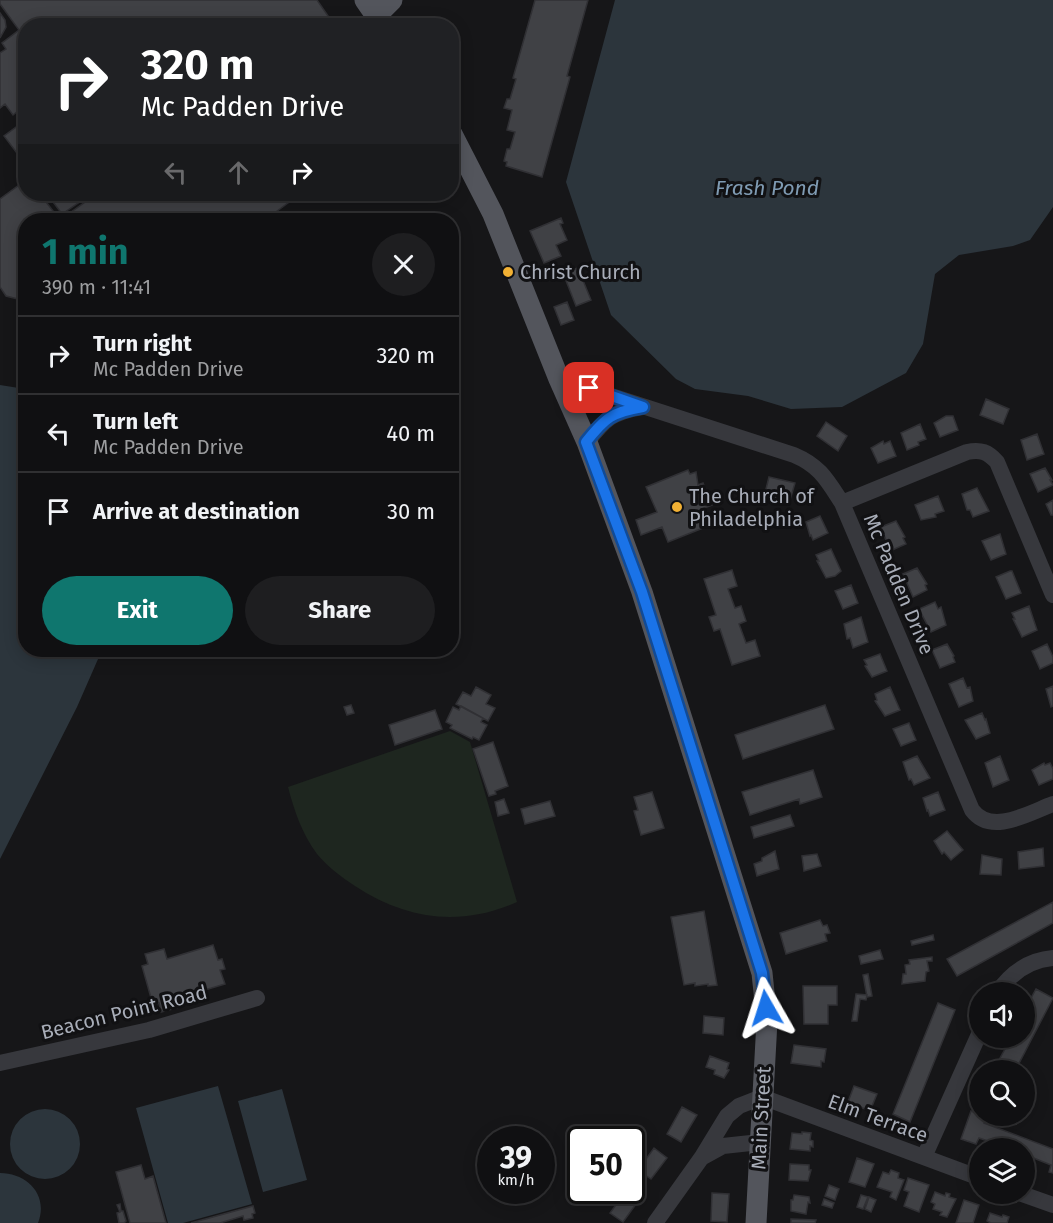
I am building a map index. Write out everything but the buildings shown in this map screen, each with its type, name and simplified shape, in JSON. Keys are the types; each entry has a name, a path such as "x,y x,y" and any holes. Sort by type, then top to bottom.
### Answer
{"main road":[{"path":"375,14 392,0"},
{"name":"Main Street","path":"459,148 493,214 586,442 645,602 762,973 767,1021 756,1223"}],"street":[{"name":"Mc Padden Drive","path":"559,379 794,455 809,462 825,476 842,502 972,810 980,819 995,823 1053,804"},
{"path":"586,442 597,428 616,412 643,407"},
{"path":"842,502 967,452 981,450 987,452 997,462 1053,595"},
{"path":"1006,982 1014,973 1026,965 1053,958"},
{"name":"Beacon Point Road","path":"0,1063 148,1030 257,998"},
{"path":"924,1157 973,1048"},
{"path":"655,1223 702,1157 723,1121 739,1106 762,1097"},
{"name":"Elm Terrace","path":"762,1097 969,1174"},
{"path":"702,1157 723,1146 760,1142"},
{"path":"1035,1199 1053,1206"}],"shaded area":[{"path":"450,731 470,742 517,902 475,915 454,917 414,913 394,906 355,886 340,875 317,854 307,838 288,787"}],"water":[{"name":"Frash Pond","path":"615,0 1053,0 1053,207 1030,240 1013,246 959,255 935,274 923,344 906,373 842,407 791,409 748,396 695,389 676,379 611,315 566,182"},
{"path":"0,385 18,388 18,657 99,657 77,707 0,859"},
{"path":"218,1086 252,1204 183,1223 168,1223 136,1108"},
{"path":"282,1089 307,1180 263,1192 238,1101"},
{"path":"45,1109 58,1112 70,1119 77,1131 80,1144 77,1157 70,1169 58,1176 45,1179 32,1176 20,1169 13,1157 10,1144 13,1131 20,1119 32,1112"},
{"path":"0,1173 19,1177 33,1188 40,1203 41,1213 38,1223 0,1223"}],"place":[{"name":"Christ Church","path":"508,272"},
{"name":"The Church of Philadelphia","path":"677,507"}],"route":[{"path":"589,388 643,407 616,412 597,428 586,442 655,632 762,973 766,1008"}]}
